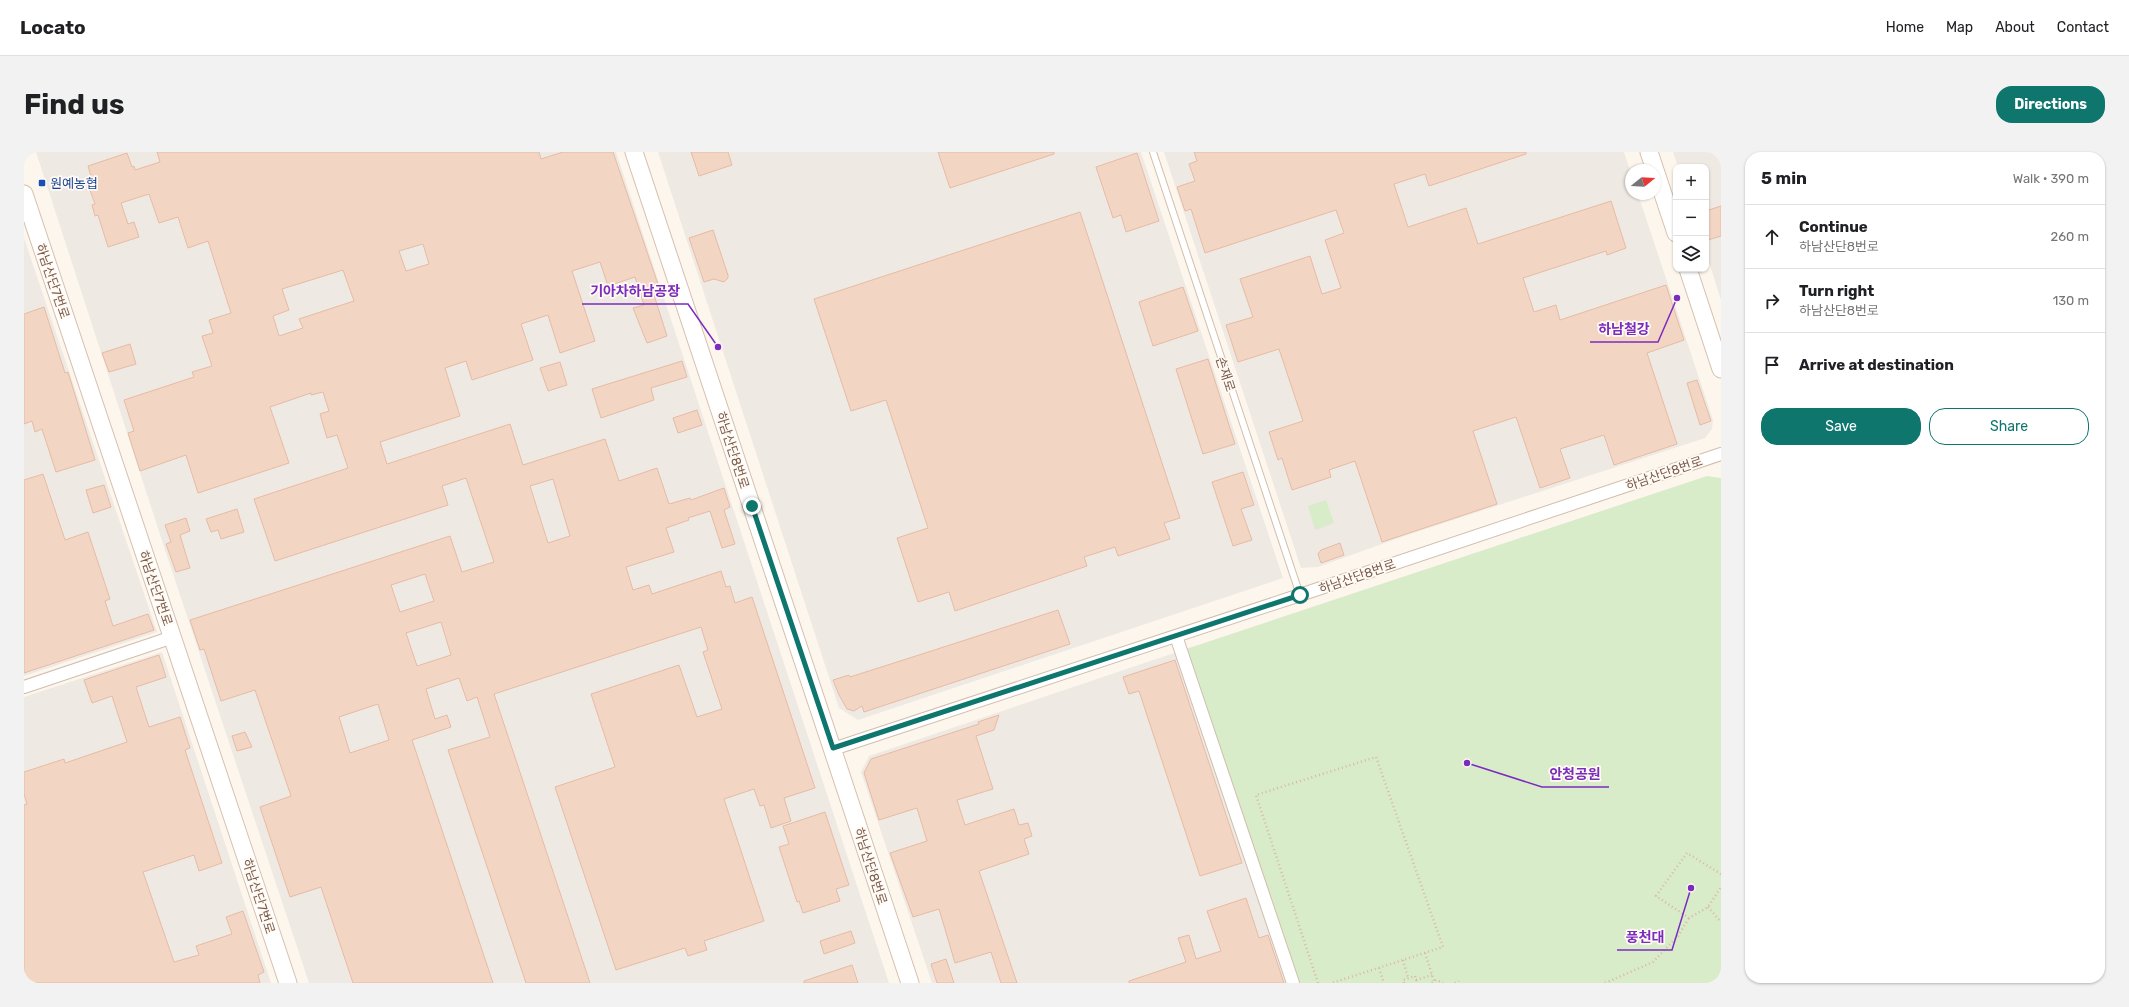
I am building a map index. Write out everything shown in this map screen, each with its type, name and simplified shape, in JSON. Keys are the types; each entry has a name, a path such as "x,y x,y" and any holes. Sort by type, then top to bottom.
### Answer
{"street":[{"name":"하남산단8번로","path":"634,152 910,983"},
{"path":"1649,152 1673,224"},
{"name":"하남산단7번로","path":"24,194 288,983"},
{"path":"1689,272 1721,369"},
{"name":"하남산단8번로","path":"833,748 1300,595 1721,454"},
{"path":"1176,636 1293,983"},
{"path":"24,687 173,637"}],"lane":[{"name":"손재로","path":"1153,152 1300,595"}],"path":[{"path":"1318,983 1256,795 1376,757 1443,947 1332,983"},
{"path":"1689,918 1656,896 1687,853 1721,874"},
{"path":"1605,983 1653,962 1678,936 1689,918 1708,907 1721,886"},
{"path":"1708,907 1721,922"},
{"path":"1425,952 1433,982 1440,980 1443,983"},
{"path":"1403,960 1408,978"},
{"path":"1379,968 1384,983"},
{"path":"1404,983 1403,980 1415,976 1417,982 1432,975"},
{"path":"1455,983 1459,981"}],"shaded area":[{"path":"36,152 616,152 889,983 309,983 166,553"},
{"path":"658,152 1141,152 1283,578 858,720 839,708"},
{"path":"1164,152 1624,152 1628,164 1625,164 1625,200 1640,200 1713,420 1712,429 1705,438 1407,535 1318,567 1301,568"},
{"path":"1673,152 1721,152 1721,300 1709,262 1709,164 1677,164"},
{"path":"24,238 157,632 24,676"},
{"path":"162,652 271,983 24,983 24,697"},
{"path":"1177,652 1288,983 932,983 861,772 869,756"}],"green space":[{"path":"1707,476 1721,478 1721,983 1288,983 1177,652"},
{"path":"1326,500 1334,523 1315,530 1308,506"}],"building":[{"path":"157,152 539,152 541,159 563,152 613,152 661,293 654,295 667,336 647,343 633,308 644,305 635,277 608,286 600,262 572,271 595,341 560,353 548,315 521,324 533,360 472,380 466,361 445,368 460,416 380,442 387,464 510,424 523,465 605,439 619,481 657,468 669,504 690,498 691,500 724,488 730,507 724,510 735,544 722,548 710,511 688,518 689,520 666,528 674,552 626,567 633,590 649,585 652,594 721,571 726,587 730,586 735,603 752,597 815,788 784,798 791,821 771,828 764,805 760,806 754,789 724,799 764,921 704,941 707,950 688,956 685,948 616,970 555,787 615,767 591,694 679,665 697,717 722,709 703,652 708,650 701,627 494,694 590,983 526,983 448,750 490,737 477,697 467,701 459,678 426,689 435,719 447,715 451,727 412,740 493,983 353,983 321,887 290,897 260,807 291,796 255,690 221,701 204,649 200,650 190,620 450,536 462,572 494,562 466,478 442,486 448,505 275,561 254,499 348,468 337,435 327,438 320,414 329,411 323,392 311,395 311,393 270,407 289,463 198,493 186,455 140,471 128,433 134,431 124,400 194,377 192,372 212,366 202,336 213,333 209,320 231,313 208,241 188,248 178,217 159,223 149,194 121,203 128,224 134,222 139,237 108,247 98,215 95,216 92,205 95,204 87,182 92,180 88,166 127,153 132,167 134,166 135,170 160,162","holes":["423,244 429,264 406,271 399,251","343,270 354,301 299,319 303,328 279,336 273,316 289,310 282,289","553,479 570,536 548,543 530,486","425,574 434,601 400,612 391,585","441,622 451,655 417,666 406,633","378,704 389,740 350,753 339,717"]},
{"path":"691,152 728,152 732,165 699,176"},
{"path":"938,152 1054,152 1054,154 950,188"},
{"path":"1194,152 1526,152 1526,154 1429,186 1425,174 1394,184 1408,227 1466,208 1478,244 1611,201 1626,248 1607,255 1606,251 1523,278 1534,312 1556,305 1560,320 1666,285 1684,340 1647,353 1677,444 1614,465 1604,435 1560,449 1570,478 1540,488 1516,417 1473,431 1497,504 1382,542 1355,461 1329,470 1331,477 1292,490 1282,458 1278,460 1269,432 1303,421 1279,349 1238,362 1226,325 1253,317 1240,279 1310,256 1322,294 1341,288 1325,240 1344,233 1336,210 1205,253 1191,209 1185,211 1177,187 1195,181 1189,164 1197,161"},
{"path":"1137,153 1159,221 1126,232 1121,215 1113,218 1096,167"},
{"path":"1721,206 1721,236 1709,240 1709,236 1709,210"},
{"path":"1080,212 1180,518 1164,523 1170,539 1118,556 1115,547 1084,557 1087,566 955,611 949,592 918,602 897,538 928,528 886,400 851,411 814,299"},
{"path":"713,230 728,275 728,278 724,282 714,279 704,282 689,238"},
{"path":"1183,287 1198,331 1153,346 1139,302"},
{"path":"44,307 65,373 68,372 95,460 56,472 42,429 35,432 32,421 24,424 24,314"},
{"path":"130,344 136,364 109,372 102,353"},
{"path":"1208,359 1235,444 1203,454 1176,369"},
{"path":"682,361 687,377 651,388 654,400 601,418 592,389"},
{"path":"560,362 567,385 548,391 540,368"},
{"path":"1697,380 1711,421 1700,425 1687,383"},
{"path":"697,410 702,425 678,433 673,418"},
{"path":"1243,472 1254,505 1241,509 1252,540 1233,546 1212,482"},
{"path":"43,474 65,540 88,532 110,599 105,601 113,626 148,614 154,630 24,673 24,480"},
{"path":"104,485 111,507 93,513 86,490"},
{"path":"237,509 244,532 221,539 218,530 211,532 206,519"},
{"path":"186,518 190,531 180,535 190,568 176,572 166,544 171,542 165,525"},
{"path":"1340,543 1344,555 1321,563 1318,554 1321,550"},
{"path":"1058,610 1070,644 864,712 862,706 854,711 847,709 833,680 849,675 850,677"},
{"path":"159,655 166,677 136,687 149,727 180,717 190,748 185,750 222,863 199,871 194,855 143,872 174,962 199,955 196,946 232,934 226,917 243,911 264,972 258,975 260,983 24,983 24,805 27,804 24,794 24,772 64,759 65,763 127,742 112,696 92,703 84,680"},
{"path":"1175,660 1242,863 1200,876 1139,691 1129,694 1123,677"},
{"path":"999,715 994,730 976,736 993,789 957,800 965,825 1014,809 1019,825 1028,823 1032,836 1024,839 1029,854 979,871 1017,983 1001,983 991,952 955,963 939,909 913,917 890,853 927,841 917,808 879,820 864,773 871,759 979,724 978,722"},
{"path":"245,732 252,747 237,751 232,736"},
{"path":"825,812 849,885 836,889 840,901 803,913 799,901 797,902 779,847 789,844 783,826"},
{"path":"1246,898 1259,938 1268,935 1284,983 1129,983 1129,981 1186,962 1178,938 1189,935 1196,959 1221,951 1207,911"},
{"path":"851,931 855,943 824,954 820,941"},
{"path":"946,959 954,983 937,983 931,964"},
{"path":"852,965 858,983 804,983 804,981"}],"place":[{"name":"원예농협","path":"42,183"},
{"name":"하남철강","path":"1677,298"},
{"name":"기아차하남공장","path":"718,347"},
{"name":"안청공원","path":"1467,763"},
{"name":"풍천대","path":"1691,888"}],"route":[{"path":"752,506 833,748 1300,595"}]}
